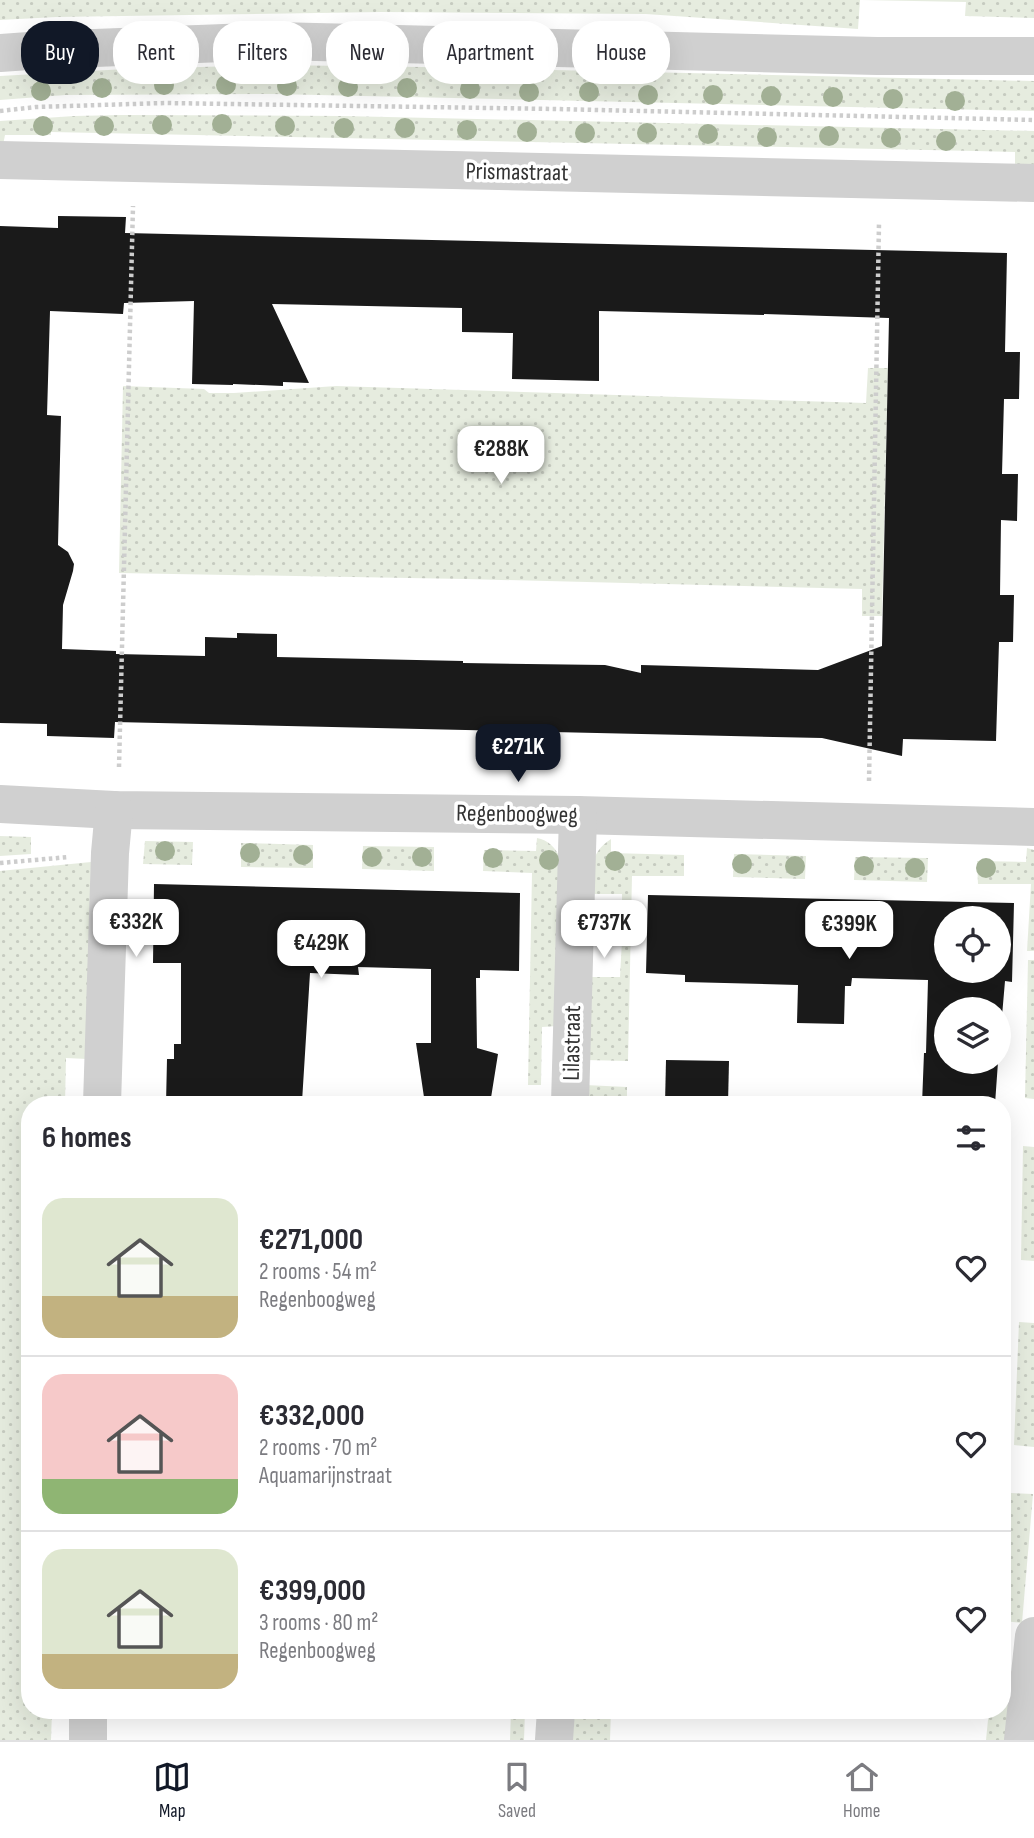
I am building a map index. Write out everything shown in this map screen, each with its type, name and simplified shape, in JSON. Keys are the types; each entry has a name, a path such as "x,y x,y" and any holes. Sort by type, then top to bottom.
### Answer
{"street":[{"path":"0,53 275,41 877,56 1034,56"},
{"name":"Prismastraat","path":"0,160 1034,183"},
{"name":"Regenboogweg","path":"0,804 114,810 578,814 1034,827"},
{"path":"103,1096 110,853 114,810"},
{"name":"Lilastraat","path":"570,1096 578,814"},
{"path":"1023,1740 1034,1636"},
{"path":"88,1719 88,1740"},
{"path":"554,1740 555,1719"}],"path":[{"path":"0,111 36,107 165,103 1034,120"},
{"path":"114,810 120,763 134,164"},
{"path":"868,824 880,180"},
{"path":"0,863 110,853"}],"shaded area":[{"path":"0,0 860,0 858,29 646,14 382,12 0,20"},
{"path":"862,0 1034,0 1034,18 965,16 966,2"},
{"path":"312,66 326,66 326,84 409,84 409,67 423,67 423,84 558,84 558,70 572,70 572,84 670,84 670,73 1034,81 1034,111 273,94 65,95 0,100 0,76 21,75 21,84 99,84 99,70 113,70 113,84 199,84 199,67 213,67 213,84 312,84"},
{"path":"122,115 343,116 1034,131 1034,167 1015,167 1015,152 976,151 51,132 51,135 5,135 3,145 0,145 0,121"},
{"path":"868,368 888,368 882,616 862,616 862,589 119,573 123,386 204,389 209,393 336,386 866,403"},
{"path":"0,836 31,837 31,854 0,856"},
{"path":"537,838 551,845 560,858 558,1026 542,1027 541,1085 528,1085 532,873 483,871 484,850 536,851"},
{"path":"611,839 611,853 684,855 684,876 632,876 628,1061 586,1060 587,977 620,977 622,940 588,938 588,928 622,929 622,894 590,894 595,856"},
{"path":"145,841 193,842 192,865 143,864"},
{"path":"241,843 313,845 313,868 241,867"},
{"path":"363,846 434,847 434,871 362,869"},
{"path":"1027,848 1034,850 1034,951 1027,951 1031,884 978,884 977,861 1026,862"},
{"path":"734,854 806,856 805,879 733,877"},
{"path":"855,857 928,858 927,882 854,880"},
{"path":"91,862 87,1059 66,1058 65,1096 21,1096 21,1719 52,1719 51,1740 0,1740 0,871"},
{"path":"1028,960 1034,960 1034,1099 1025,1098"},
{"path":"585,1085 627,1087 627,1096 585,1096"},
{"path":"1023,1146 1034,1147 1034,1261 1021,1260"},
{"path":"1019,1322 1034,1323 1034,1447 1014,1445"},
{"path":"1011,1493 1033,1494 1022,1623 1011,1622"},
{"path":"1011,1671 1017,1672 1010,1740 986,1740 988,1719 1011,1719"},
{"path":"511,1719 525,1719 524,1740 510,1740"},
{"path":"569,1719 611,1719 610,1740 568,1740"}],"building":[{"path":"58,216 126,217 125,233 1007,253 1005,352 1020,352 1019,399 1004,399 1002,474 1018,474 1017,521 1001,520 1000,595 1014,595 1013,642 999,642 996,741 903,739 902,756 822,738 115,722 114,738 47,736 47,724 0,723 0,226 58,228","holes":["194,301 192,384 283,386 283,382 309,383 272,304 462,308 462,332 513,333 512,379 599,381 599,311 889,318 882,646 818,670 641,665 641,673 605,665 277,657 277,634 237,633 237,638 205,637 205,656 116,654 116,651 62,649 63,605 74,564 68,552 58,545 61,416 47,415 50,311 123,314 124,303"]},
{"path":"154,884 520,893 519,971 480,970 480,978 476,978 477,1048 498,1054 491,1096 424,1096 416,1043 431,1043 431,969 358,967 359,975 310,973 302,1096 166,1096 167,1059 174,1059 174,1044 181,1044 181,963 153,963"},
{"path":"648,895 1014,903 1012,982 1011,906 934,906 934,983 1005,983 1004,997 934,997 934,1074 997,1074 996,1096 922,1096 928,980 852,978 851,986 845,986 844,1024 797,1023 798,985 685,982 685,975 646,973"},
{"path":"666,1060 729,1061 728,1096 665,1096"}]}
